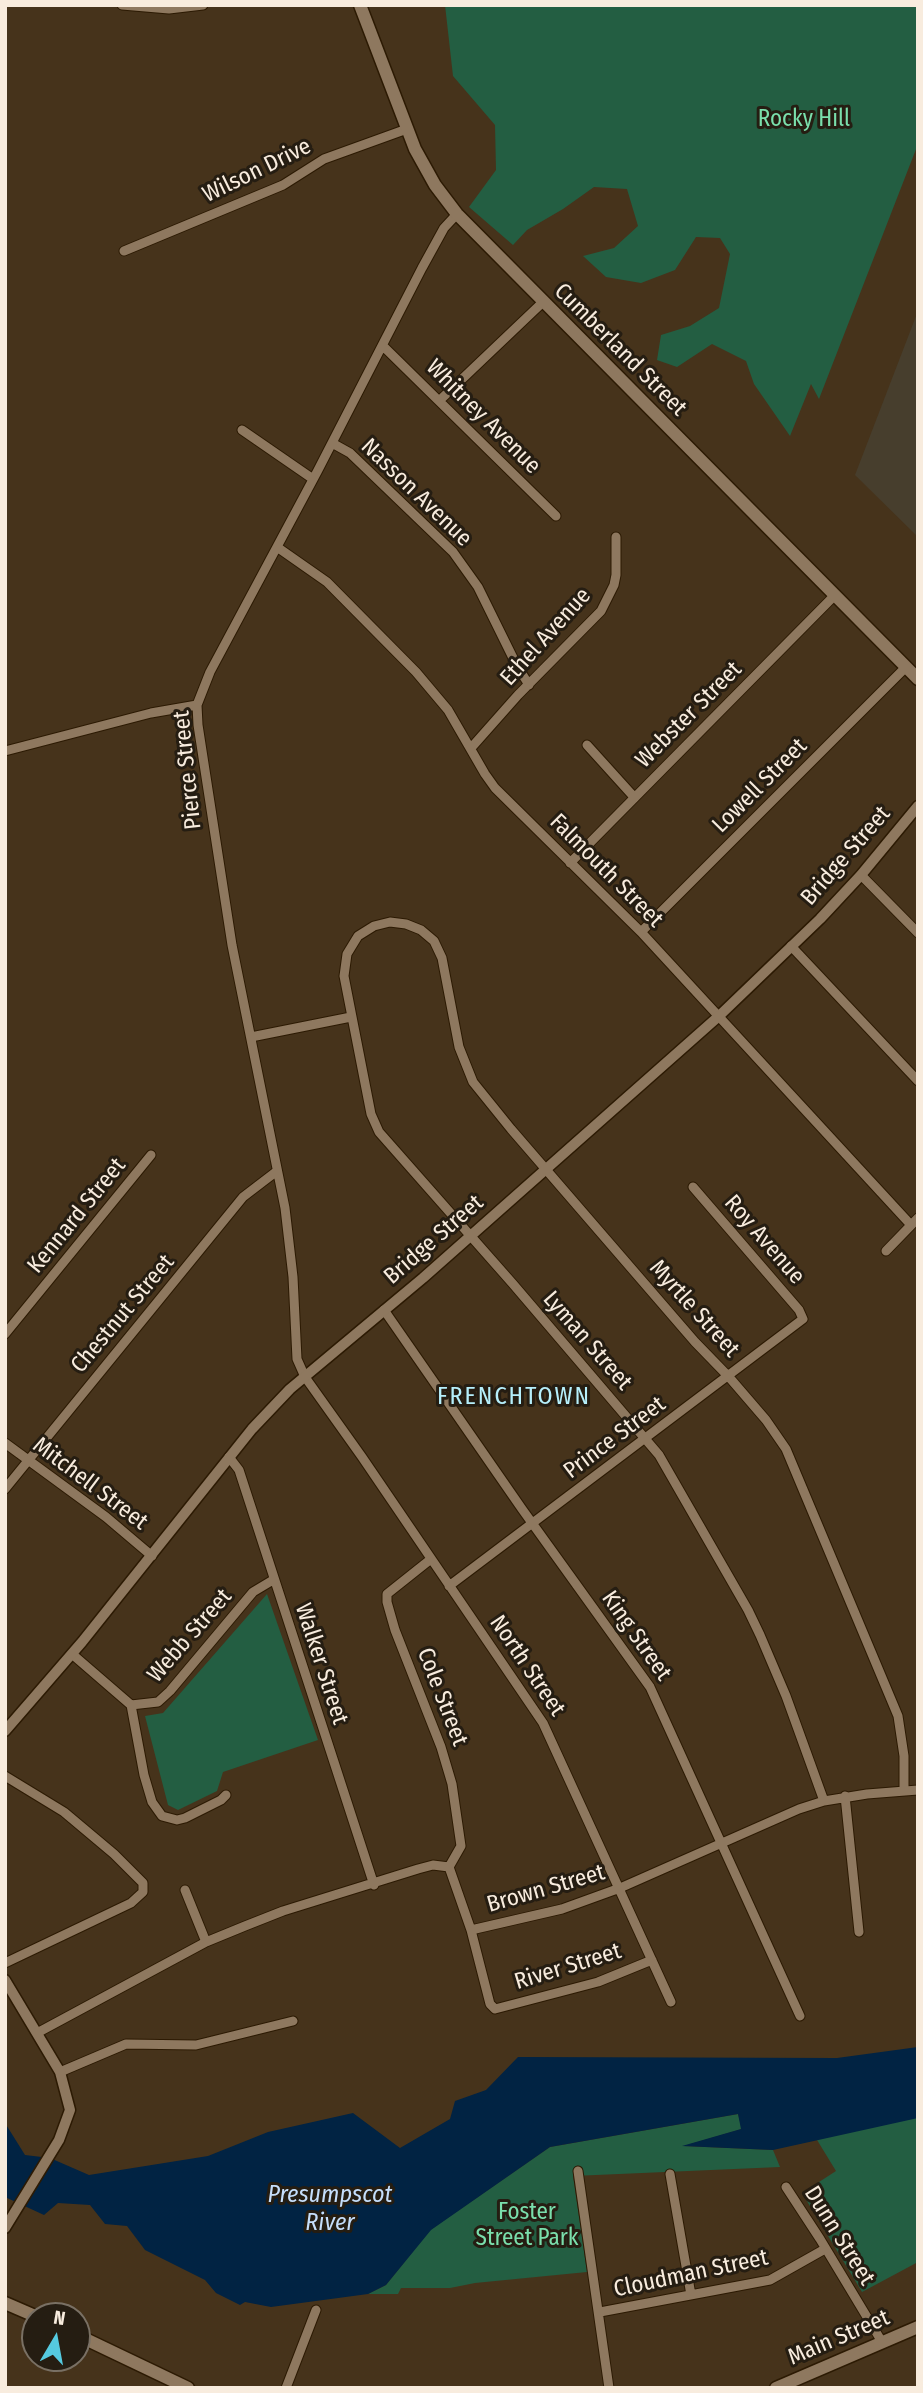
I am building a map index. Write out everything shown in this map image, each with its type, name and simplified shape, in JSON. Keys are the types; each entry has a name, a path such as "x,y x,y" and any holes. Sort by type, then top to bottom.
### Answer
{"main road":[{"name":"Cumberland Street","path":"359,5 407,129 430,176 457,214 918,679"},
{"name":"Main Street","path":"776,2388 918,2327"},
{"path":"91,2341 188,2388"}],"street":[{"path":"122,5 169,9 203,5"},
{"name":"Wilson Drive","path":"124,251 283,185 324,159 407,129"},
{"name":"Pierce Street","path":"305,1377 296,1349 291,1249 225,905 197,705 210,672 439,237 457,214"},
{"path":"440,400 543,302"},
{"name":"Whitney Avenue","path":"383,345 556,516"},
{"path":"242,430 313,479"},
{"name":"Nasson Avenue","path":"332,443 350,453 453,552 478,587 528,685"},
{"name":"Ethel Avenue","path":"471,748 606,603 616,575 616,537"},
{"name":"Falmouth Street","path":"277,547 327,582 410,664 448,710 495,788 641,932 914,1222"},
{"name":"Webster Street","path":"570,863 835,595"},
{"name":"Lowell Street","path":"641,932 906,667"},
{"path":"6,748 151,713 197,705"},
{"path":"587,745 634,797"},
{"name":"Bridge Street","path":"5,1731 72,1654 252,1430 305,1377 546,1170 719,1016 861,875 918,807"},
{"path":"861,875 918,933"},
{"name":"Myrtle Street","path":"374,926 390,922 406,924 421,930 434,941 442,958 459,1047 468,1074 483,1096 695,1342 729,1377 786,1449 889,1689 902,1736 904,1791"},
{"name":"Lyman Street","path":"374,926 358,936 347,954 344,976 371,1114 379,1132 659,1455 748,1610 786,1696 824,1801"},
{"path":"791,946 918,1081"},
{"path":"251,1037 351,1017"},
{"name":"Kennard Street","path":"5,1334 151,1155"},
{"name":"Chestnut Street","path":"5,1489 243,1197 277,1171"},
{"name":"Roy Avenue","path":"693,1187 799,1310 803,1319"},
{"path":"886,1251 914,1222"},
{"name":"King Street","path":"384,1311 650,1686 800,2016"},
{"name":"Prince Street","path":"449,1587 803,1319"},
{"name":"North Street","path":"305,1377 543,1723 671,2002"},
{"name":"Mitchell Street","path":"5,1443 106,1517 152,1556"},
{"name":"Walker Street","path":"229,1457 239,1470 374,1885"},
{"name":"Cole Street","path":"431,1559 387,1594 387,1602 452,1784 461,1846 450,1867"},
{"name":"Webb Street","path":"131,1705 158,1702 253,1592 273,1580"},
{"path":"72,1654 131,1705 144,1775 152,1802 162,1816 185,1818 226,1795"},
{"path":"5,1776 64,1812 114,1854 143,1883 143,1892 131,1903 5,1963"},
{"name":"Brown Street","path":"450,1867 471,1930 562,1909 620,1888 799,1809 824,1801 845,1796 918,1790"},
{"path":"845,1796 859,1932"},
{"path":"37,2033 206,1942 283,1911 433,1865 450,1867"},
{"path":"185,1890 206,1942"},
{"name":"River Street","path":"471,1930 490,2004 495,2008 598,1982 652,1960"},
{"path":"5,1980 60,2072 71,2110 59,2140 5,2228"},
{"path":"60,2072 126,2044 195,2045 293,2021"},
{"path":"578,2171 609,2388"},
{"path":"670,2174 691,2295"},
{"name":"Dunn Street","path":"786,2188 882,2342"},
{"name":"Cloudman Street","path":"600,2312 777,2278 825,2249"},
{"path":"286,2388 316,2311"}],"shaded area":[{"path":"918,311 918,537 855,475"}],"green space":[{"name":"Rocky Hill","path":"445,5 918,5 918,144 819,399 811,384 790,436 754,384 746,361 712,344 677,367 657,360 661,335 690,326 719,308 730,254 720,238 696,237 675,270 641,283 606,277 583,256 614,248 638,226 627,189 594,187 527,230 513,245 469,207 496,170 495,125 453,76"},
{"path":"267,1594 318,1740 223,1772 217,1791 178,1810 168,1805 145,1716 163,1713"},
{"name":"Foster Street Park","path":"738,2114 742,2129 684,2146 773,2150 780,2167 573,2176 587,2272 450,2288 401,2288 398,2294 368,2294 386,2285 430,2230 550,2147"},
{"path":"918,2115 918,2262 862,2292 802,2193 836,2171 814,2135"}],"water":[{"name":"Presumpscot River","path":"918,2047 918,2118 773,2150 682,2146 741,2129 738,2114 550,2147 431,2230 386,2285 368,2294 271,2307 245,2302 240,2305 216,2293 205,2280 145,2250 127,2226 105,2224 90,2205 58,2203 44,2215 5,2197 5,2123 25,2155 50,2158 89,2175 208,2156 268,2132 353,2113 400,2148 450,2119 455,2101 486,2090 518,2057 837,2058"}],"district":[{"name":"FRENCHTOWN","path":"514,1397"}]}
